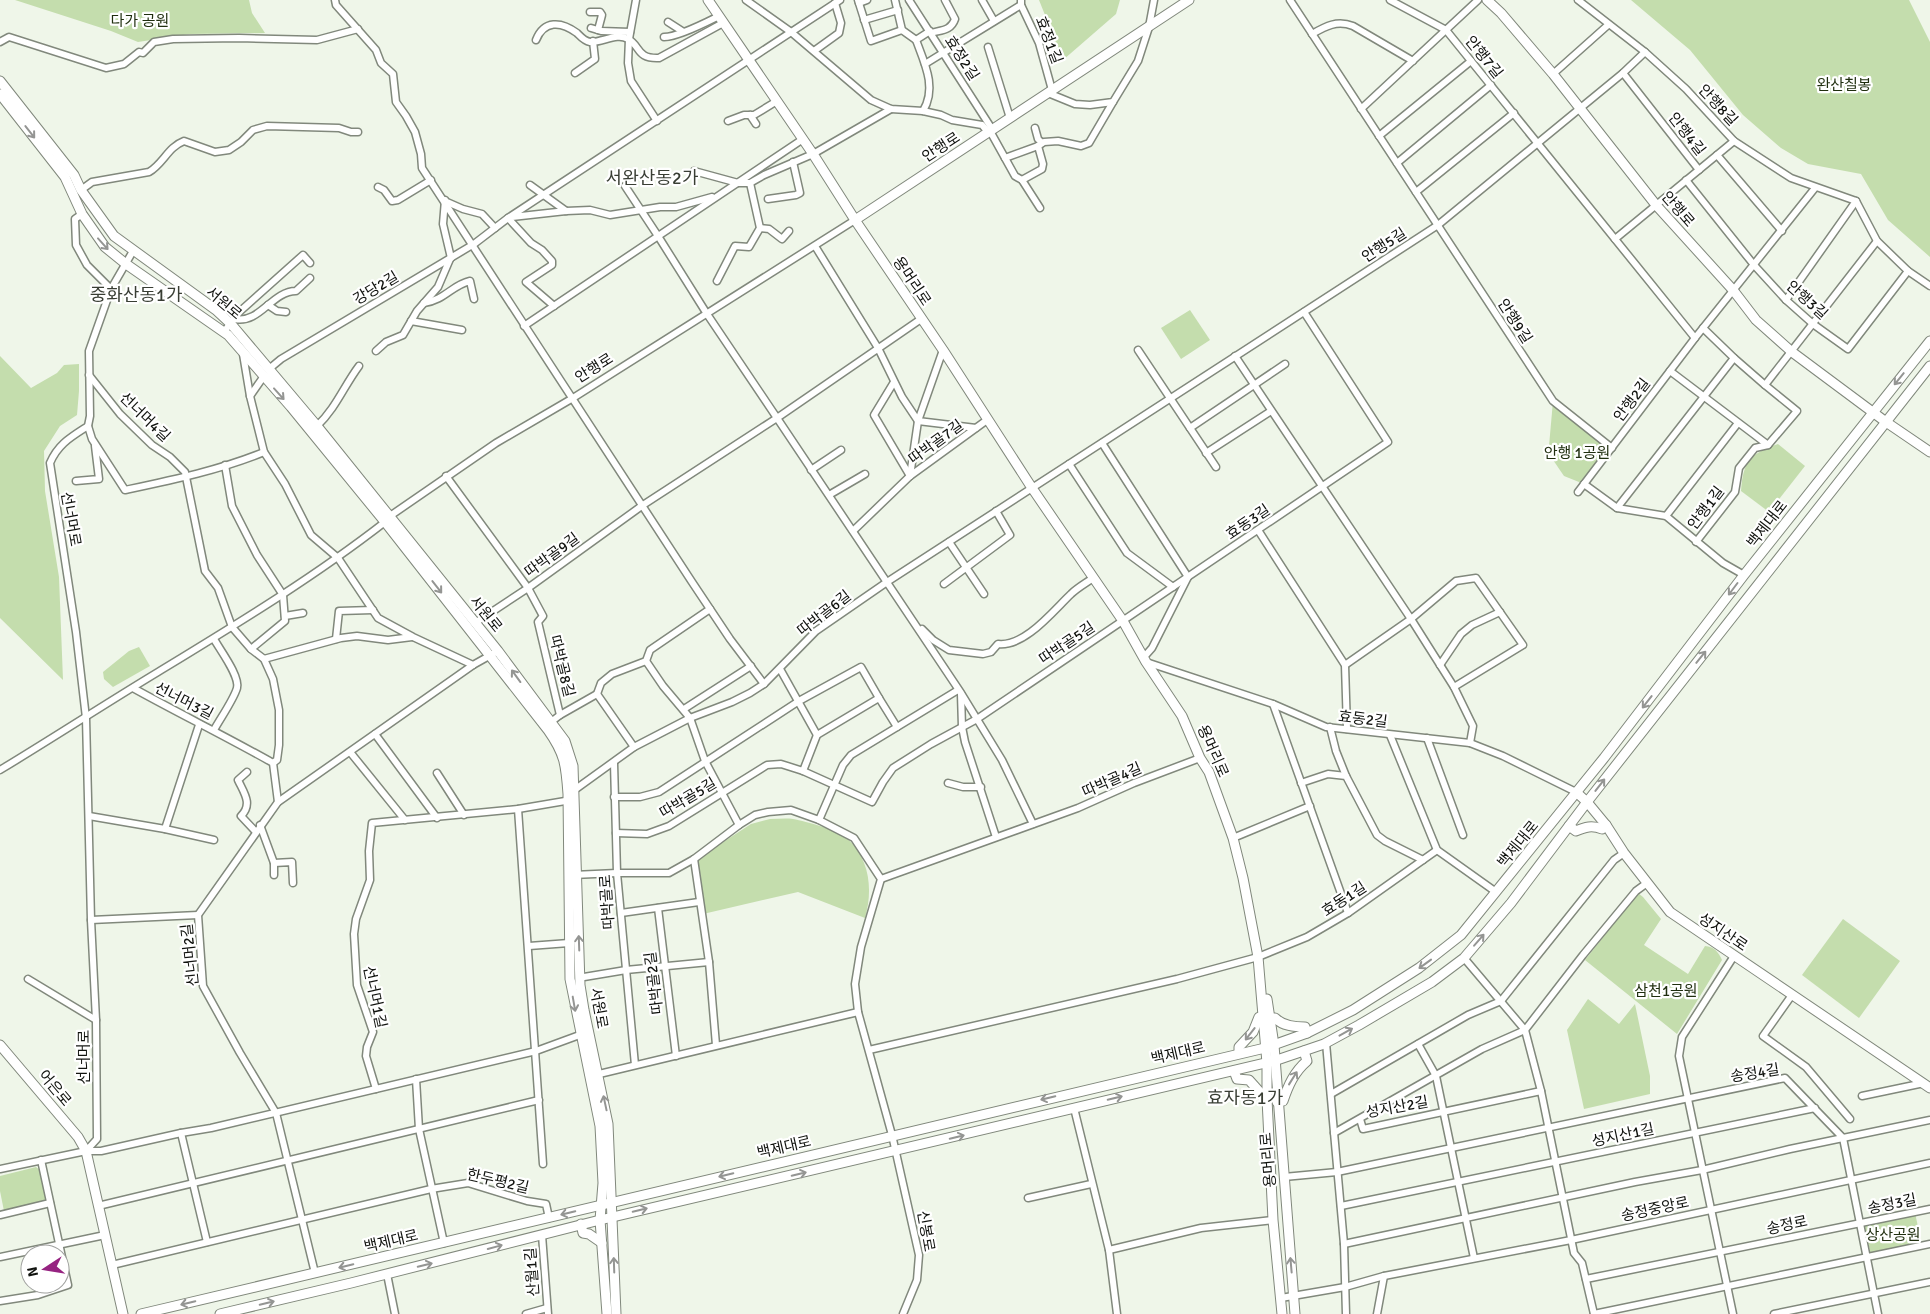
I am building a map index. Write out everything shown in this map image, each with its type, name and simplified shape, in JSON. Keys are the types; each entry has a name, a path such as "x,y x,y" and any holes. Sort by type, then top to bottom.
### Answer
{"street":[{"path":"0,42 9,37 106,68 124,64 139,52 143,53 154,42 173,39 317,40 358,29 334,0"},
{"path":"636,0 630,35 628,63 631,81 657,121"},
{"name":"용머리로","path":"708,0 813,154 1032,488 1123,621 1182,716 1200,758 1209,772 1233,838 1243,878 1260,974 1265,987 1284,1177 1294,1314"},
{"path":"746,0 756,2 871,100 891,109 941,114 952,120 982,125 990,131"},
{"path":"867,0 858,1 871,41 902,30"},
{"path":"895,0 902,30 916,40 931,87 929,101 923,111"},
{"name":"효정2길","path":"909,0 943,52 1015,176 1022,180 1040,208"},
{"path":"916,40 930,32 949,29 953,26 955,19 945,0"},
{"path":"982,0 994,21"},
{"path":"1005,158 1040,145 1058,141 1080,146 1089,143 1138,61 1149,27 1154,0"},
{"name":"안행로","path":"388,519 446,476 496,443 572,398 815,246 1190,0"},
{"name":"안행9길","path":"1290,0 1553,401 1612,448"},
{"name":"안행7길","path":"1390,0 1446,30 1514,113"},
{"name":"안행7길","path":"1361,108 1478,0"},
{"name":"안행로","path":"1487,0 1553,74 1656,205 1733,290 1756,320 1792,352 1886,422 1930,452"},
{"name":"안행8길","path":"1578,0 1644,52 1686,89 1734,141 1791,178 1856,201"},
{"path":"814,51 839,33 841,23 837,1"},
{"name":"강당2길","path":"266,373 281,359 474,244 509,218 837,1"},
{"path":"925,64 1021,3"},
{"name":"효정1길","path":"1021,3 1039,43 1050,91"},
{"path":"864,20 898,10"},
{"path":"590,12 600,12 602,15 594,29 630,35"},
{"path":"630,35 639,52 650,58 659,58 721,20"},
{"path":"664,37 673,37 682,31 721,20"},
{"path":"668,22 682,31"},
{"path":"1312,34 1337,23 1346,23 1413,61"},
{"path":"536,40 544,27 558,24 576,33 583,39 593,42 630,35"},
{"path":"1553,74 1608,25"},
{"name":"안행로","path":"358,29 376,50 381,63 393,74 396,102 415,132 421,154 422,168 474,244 524,326 643,505"},
{"path":"574,73 595,59 593,42"},
{"path":"988,47 1010,118"},
{"name":"안행5길","path":"1032,488 1438,225 1622,73 1644,52"},
{"path":"1379,136 1472,61"},
{"name":"안행4길","path":"1622,73 1699,170"},
{"name":"서원로","path":"0,81 74,175 81,190 114,236 233,322 246,351"},
{"path":"1397,163 1491,85"},
{"path":"1050,91 1075,104 1090,105 1113,102"},
{"name":"서원로","path":"0,94 65,177 82,214 105,246 126,264 224,332 246,351 317,426 548,730 560,748 571,796"},
{"path":"728,121 744,115 754,115 777,102"},
{"path":"694,171 738,183 750,183 813,154 891,109"},
{"path":"1416,192 1514,113 1695,338"},
{"path":"750,115 756,124"},
{"path":"81,190 92,182 149,172 156,168 176,144 184,141 215,152 229,150 241,142 253,130 267,126 339,128 358,132"},
{"path":"1022,180 1042,169 1040,145 1035,128"},
{"path":"524,326 802,139"},
{"name":"안행4길","path":"1615,238 1734,141"},
{"name":"안행4길","path":"1717,155 1782,232"},
{"path":"768,199 800,193 793,162"},
{"path":"378,187 384,190 392,201 398,200 431,180"},
{"name":"안행3길","path":"1686,180 1754,265 1786,300 1848,349 1908,271"},
{"path":"717,281 734,246 749,247 760,228 750,183"},
{"path":"530,186 566,211"},
{"path":"624,186 811,470 919,628 1002,760 1033,824"},
{"path":"1733,290 1782,232 1815,188"},
{"path":"509,218 590,210 610,215 660,207 676,207 718,195"},
{"path":"376,351 386,342 403,334 417,311 438,287 451,258 443,224 445,200 463,210 482,214 495,228"},
{"path":"1786,300 1856,201 1877,241 1908,271 1930,286"},
{"path":"82,214 75,219 76,245 87,265 111,289"},
{"path":"509,218 531,243 542,250 552,261 552,265 526,282 554,306"},
{"path":"760,228 769,229 782,239 790,231"},
{"path":"1703,328 1765,385 1877,241"},
{"path":"815,246 878,348 894,382 918,421"},
{"path":"133,251 111,289 89,351 90,416 88,426 95,445 125,490 186,477 264,452"},
{"path":"224,332 237,314 303,255 310,264"},
{"path":"233,322 244,321 254,316 286,291 296,291 310,278"},
{"path":"424,303 433,302 449,294 461,283 470,281 474,299"},
{"name":"안행2길","path":"1578,492 1733,290"},
{"path":"268,305 277,311 286,312"},
{"name":"효동3길","path":"1123,621 1388,442 1304,312"},
{"name":"따박골9길","path":"475,623 528,588 643,505 777,418 921,319"},
{"path":"411,321 462,330"},
{"name":"백제대로","path":"141,1314 1270,1046 1307,1034 1353,1010 1434,958 1461,935 1576,792 1873,411 1930,342"},
{"path":"918,421 942,350"},
{"path":"1138,350 1216,467"},
{"path":"246,351 250,396 264,452 277,472 310,535 338,558 378,618 413,637 473,665"},
{"path":"1235,356 1454,687 1473,726 1470,743"},
{"path":"1617,508 1734,358"},
{"path":"1190,428 1285,364"},
{"path":"317,426 334,408 348,380 360,366"},
{"name":"백제대로","path":"220,1314 387,1274 581,1224 895,1152 1271,1062 1326,1043 1432,982 1464,958 1511,903 1587,802 1930,366"},
{"name":"안행2길","path":"1670,371 1738,422"},
{"path":"250,396 266,373"},
{"name":"서원로","path":"266,373 498,651 565,741 570,755 573,875 584,1034"},
{"name":"선너머4길","path":"88,374 120,414 152,445 170,456 184,472 205,571 218,588 232,627"},
{"name":"따박골7길","path":"894,382 874,416 910,476"},
{"name":"안행1길","path":"1696,542 1735,492 1739,468 1755,448 1768,446 1797,411 1765,385"},
{"path":"1206,453 1271,410"},
{"name":"따박골7길","path":"853,531 910,476 987,420"},
{"name":"따박골7길","path":"910,476 918,421 976,428"},
{"path":"1666,516 1738,422 1768,446"},
{"name":"선너머로","path":"86,1151 97,1139 96,1020 91,920 86,718 76,632 50,463 55,452 66,441 88,426"},
{"path":"1102,443 1188,577 1145,659"},
{"path":"76,481 99,479 95,445"},
{"path":"811,470 841,450"},
{"path":"1068,464 1127,553 1173,587"},
{"path":"225,465 232,506 282,595 285,616 285,620 251,649"},
{"path":"829,495 865,474"},
{"path":"446,476 528,588"},
{"path":"1584,484 1617,508 1666,516 1723,563 1744,575"},
{"name":"따박골6길","path":"571,796 634,747 690,718 732,702 764,684 816,631 887,582 1032,488"},
{"path":"643,505 710,609 764,684"},
{"path":"944,584 1010,535 996,511"},
{"name":"선너머3길","path":"0,770 214,639 338,558 388,519"},
{"path":"1258,530 1346,665 1347,729"},
{"path":"949,542 984,594"},
{"path":"919,628 926,631 933,640 949,650 982,654 991,652 998,644 1006,645 1038,627 1071,594 1093,578"},
{"path":"1346,665 1410,619 1456,581 1476,578 1523,646 1454,687"},
{"name":"따박골8길","path":"528,588 543,616 538,622 560,715 551,722"},
{"path":"710,609 650,650 646,661 663,686 684,708 690,718 705,761 738,825"},
{"path":"336,639 339,610 373,610"},
{"path":"1440,665 1461,634 1472,625 1500,612"},
{"path":"285,616 303,613"},
{"name":"따박골5길","path":"616,833 646,834 669,826 767,765 781,764 803,771 872,802 893,768 931,744 977,720 1084,645 1123,621"},
{"path":"232,627 251,649 264,659 276,691 279,710 279,745 274,763 278,802"},
{"path":"264,659 336,639 357,636 388,640 413,637"},
{"name":"선너머3길","path":"133,688 199,725 214,730 237,688 236,678 214,639"},
{"name":"선너머2길","path":"315,1273 276,1113 203,986 198,915 278,802 473,665 498,651"},
{"name":"효동2길","path":"1145,659 1273,704 1330,727 1470,743 1503,756 1576,792"},
{"name":"따박골8길","path":"597,694 600,683 612,674 646,661"},
{"path":"684,708 751,666"},
{"path":"614,798 640,797 659,792 799,701 861,667 897,727"},
{"path":"780,669 817,735"},
{"path":"959,691 962,727 996,837"},
{"path":"819,820 844,765 851,755 959,691"},
{"path":"560,715 597,694 634,747"},
{"path":"803,771 817,735 878,698"},
{"path":"1273,704 1348,913"},
{"path":"165,829 199,725"},
{"path":"1330,727 1336,751 1346,776 1377,835 1423,860"},
{"path":"214,730 274,763"},
{"path":"375,734 437,818"},
{"path":"1390,735 1437,850 1496,892"},
{"path":"1427,738 1463,835"},
{"path":"350,752 405,820"},
{"name":"따박골4길","path":"881,879 1078,808 1134,782 1200,758"},
{"path":"614,763 616,833"},
{"path":"248,772 238,780 248,802 246,811 241,816 256,832"},
{"path":"437,773 464,815"},
{"path":"1301,783 1328,774 1346,776"},
{"path":"948,783 963,787 981,787"},
{"name":"성지산로","path":"1576,792 1606,825 1624,853 1670,912 1927,1086"},
{"name":"선너머1길","path":"376,1089 366,1056 367,1047 373,1032 357,985 355,926 370,880 368,868 372,824 518,809 571,796"},
{"path":"1233,838 1310,806"},
{"path":"518,809 543,1164"},
{"path":"573,875 670,873 694,859 738,825 755,815 791,810 819,820 854,838 881,879"},
{"path":"89,816 165,829 214,840"},
{"path":"260,825 274,863 274,875"},
{"path":"1569,826 1576,831 1596,826 1602,829 1606,825"},
{"name":"따박골로","path":"616,833 617,873 626,970"},
{"name":"효동1길","path":"1258,957 1307,937 1348,913 1437,850"},
{"path":"1331,1094 1468,1016 1501,1002 1614,860 1624,853"},
{"path":"694,859 709,962 716,1045"},
{"path":"274,863 292,862 293,883"},
{"name":"서원로","path":"573,875 569,943 570,979 608,1124 616,1314"},
{"name":"신봉로","path":"881,879 862,947 855,984 858,1012 892,1135 919,1255 917,1280 903,1314"},
{"path":"1525,1030 1583,955 1636,892 1647,883"},
{"path":"621,913 699,902"},
{"name":"따박골2길","path":"658,908 676,1056"},
{"path":"91,920 198,915"},
{"path":"529,946 569,943"},
{"path":"1733,1314 1679,1056 1682,1037 1734,956"},
{"path":"869,1050 1178,979 1258,957"},
{"path":"1464,958 1525,1030 1541,1091 1574,1254 1582,1263 1594,1314 1930,1244"},
{"path":"584,977 626,970 709,962"},
{"name":"따박골2길","path":"626,970 636,1065"},
{"name":"선너머로","path":"28,979 96,1020"},
{"path":"1792,994 1763,1036 1806,1067 1850,1119"},
{"path":"594,1075 858,1012"},
{"path":"1239,1053 1239,1046 1253,1032 1259,1017 1274,1018 1294,1027 1305,1027 1307,1034"},
{"name":"성지산2길","path":"1334,1133 1482,1049 1525,1030"},
{"path":"0,1169 86,1151 101,1151 276,1113 536,1051 584,1034"},
{"path":"1326,1043 1344,1244 1346,1314"},
{"name":"성지산2길","path":"1418,1044 1436,1076 1474,1258"},
{"name":"어은로","path":"2,1049 78,1138 86,1151 124,1314"},
{"path":"1277,1102 1283,1101 1290,1082 1301,1066 1307,1061 1304,1051"},
{"name":"용머리로","path":"1271,1062 1267,1099 1273,1220 1282,1314"},
{"path":"1234,1071 1237,1080 1249,1080 1267,1099"},
{"name":"서원로","path":"594,1075 604,1183 600,1220 607,1314"},
{"name":"송정4길","path":"1688,1098 1785,1078 1843,1138"},
{"path":"416,1079 419,1129 444,1243"},
{"name":"성지산로","path":"1862,1096 1927,1086"},
{"name":"성지산2길","path":"1360,1119 1363,1128 1541,1091"},
{"name":"성지산1길","path":"1451,1148 1688,1098"},
{"path":"98,1206 539,1100"},
{"path":"1074,1108 1091,1184 1109,1250 1117,1314"},
{"path":"1695,1133 1815,1108"},
{"path":"1344,1244 1634,1182 1702,1170 1790,1148 1930,1120"},
{"path":"181,1133 207,1242"},
{"name":"성지산1길","path":"1458,1182 1695,1133"},
{"path":"1843,1138 1851,1180"},
{"path":"1284,1177 1337,1172 1451,1148"},
{"path":"41,1160 59,1244 105,1235"},
{"name":"송정중앙로","path":"1281,1298 1345,1287 1384,1276 1571,1240 1930,1163"},
{"name":"송정3길","path":"1851,1180 1878,1314"},
{"path":"1341,1206 1458,1182"},
{"name":"한두평2길","path":"112,1265 431,1189 468,1183 527,1201 546,1204 548,1218"},
{"path":"1028,1198 1091,1184"},
{"path":"0,1215 50,1203"},
{"name":"송정3길","path":"1859,1223 1930,1209"},
{"path":"1109,1250 1201,1228 1273,1220"},
{"name":"송정로","path":"1586,1279 1859,1223"},
{"path":"581,1224 583,1233 589,1234 602,1243"},
{"name":"산월1길","path":"526,1314 547,1311 542,1235"},
{"path":"0,1257 20,1253"},
{"path":"387,1274 395,1314"},
{"path":"1378,1311 1384,1276"},
{"path":"1774,1314 1930,1282"},
{"path":"0,1301 41,1294"}],"green space":[{"name":"다가 공원","path":"15,0 249,0 252,13 265,33 190,34 138,42 111,31"},
{"path":"1039,0 1120,0 1116,14 1063,60"},
{"name":"완산칠봉","path":"1631,0 1909,0 1930,42 1930,257 1888,220 1861,174 1808,164 1781,148 1743,115 1690,50"},
{"path":"1190,310 1210,340 1181,359 1161,328"},
{"path":"0,356 31,388 57,373 64,365 79,364 77,415 60,426 44,451 45,491 59,577 63,680 0,618"},
{"name":"안행 1공원","path":"1553,401 1612,448 1584,484 1564,476 1551,457 1549,446"},
{"path":"1778,444 1805,466 1769,512 1741,491 1742,481 1746,466 1750,460 1761,451"},
{"path":"139,647 150,666 113,687 104,679 103,672 129,651"},
{"path":"770,819 790,819 806,822 829,829 848,839 861,856 868,876 869,897 865,918 798,892 703,914 697,859 751,824"},
{"name":"삼천1공원","path":"1638,893 1661,919 1644,945 1688,974 1705,946 1715,950 1722,960 1677,1034 1585,960"},
{"path":"1843,919 1900,961 1859,1018 1802,975"},
{"path":"1588,999 1619,1024 1635,1004 1650,1076 1650,1094 1584,1109 1567,1030"},
{"path":"36,1167 40,1170 47,1202 4,1211 0,1191 0,1176"},
{"name":"상산공원","path":"1915,1213 1922,1245 1871,1256 1864,1224"}],"district":[{"name":"서완산동2가","path":"652,178"},
{"name":"중화산동1가","path":"136,295"},
{"name":"효자동1가","path":"1245,1098"}]}
